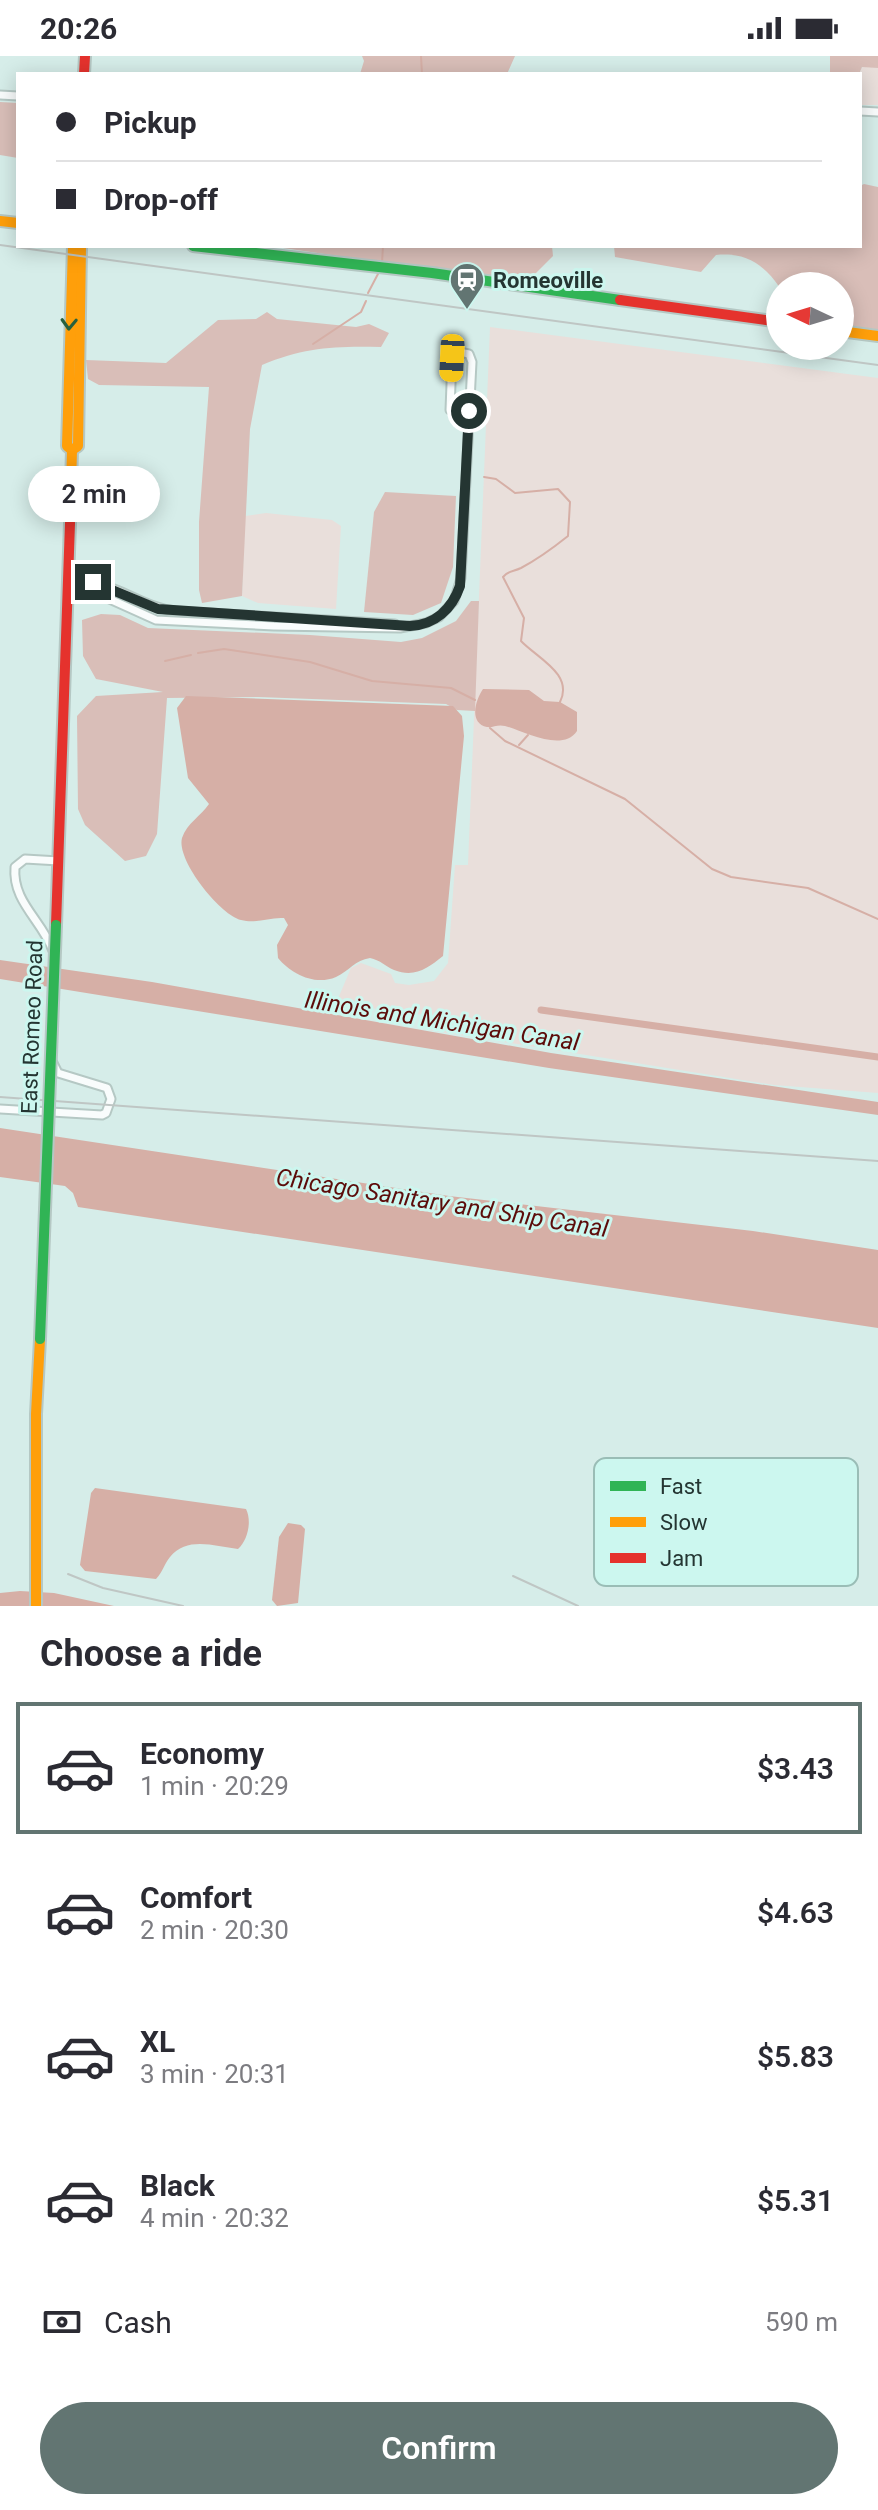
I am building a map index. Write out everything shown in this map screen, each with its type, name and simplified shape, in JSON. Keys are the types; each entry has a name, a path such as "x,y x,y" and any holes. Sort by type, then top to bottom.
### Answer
{"main road":[{"name":"East Romeo Road","path":"72,450 67,446 67,394 73,248"},
{"name":"East Romeo Road","path":"72,450 78,446 81,248"},
{"path":"211,248 432,273 766,320"},
{"path":"854,333 878,336"},
{"name":"East Romeo Road","path":"36,1606 36,1414 72,450"}],"street":[{"path":"68,587 105,597 156,620 274,626 410,626 439,617 454,601 460,586 472,362 469,354 459,352 452,358 450,410 469,411"},
{"path":"0,1109 102,1115 111,1103 110,1093 103,1085 64,1075 53,1065 57,965 51,944 16,892 14,876 15,867 25,859 59,861"}],"shaded area":[{"path":"362,56 515,56 508,72 361,72 364,61"},
{"path":"830,56 878,56 878,68 862,67 860,72 830,72"},
{"path":"862,67 878,68 878,105 862,105"},
{"path":"0,102 16,103 16,158 0,155"},
{"path":"864,184 878,187 878,330 854,326 854,272 767,272 745,258 716,255 701,272 615,257 614,248 862,248"},
{"path":"283,248 552,248 553,256 526,283"},
{"path":"267,312 277,319 356,327 369,324 389,333 381,347 320,349 292,354 262,365 250,429 242,596 202,603 199,590 199,522 209,387 99,385 88,379 86,360 166,363 218,320 256,319"},
{"path":"490,327 878,378 878,1093 774,1085 429,1030 426,1014 407,1015 337,1001 351,968 361,963 391,974 395,983 409,985 434,981 448,963 455,865 468,865"},
{"path":"385,492 456,496 453,567 441,603 413,615 364,612 374,512"},
{"path":"266,513 332,520 341,526 336,609 258,603 242,596 245,516"},
{"path":"471,601 479,601 475,711 457,710 446,704 258,697 167,698 157,834 146,856 125,861 85,825 78,809 77,716 96,696 163,692 96,679 83,656 82,620 101,614 120,615 148,628 401,642 422,638 456,621"}],"water":[{"path":"483,689 529,690 544,701 560,702 577,712 577,731 562,740 553,740 505,726 481,725 475,710"},
{"path":"186,696 453,706 462,716 464,736 443,956 415,972 394,970 370,958 336,977 320,980 304,977 278,958 277,945 288,925 284,918 241,920 212,898 192,872 182,848 184,833 209,804 188,778 177,708"},
{"name":"Illinois and Michigan Canal","path":"0,960 152,982 551,1053 878,1102 878,1115 549,1068 0,979"},
{"name":"Chicago Sanitary and Ship Canal","path":"0,1128 449,1196 753,1231 878,1250 878,1328 78,1207 73,1193 65,1186 0,1177"},
{"path":"95,1488 246,1509 249,1519 247,1536 238,1549 201,1544 184,1546 170,1557 156,1579 85,1571 80,1565 91,1493"},
{"path":"288,1523 301,1525 305,1529 298,1603 277,1606 272,1600 279,1537"},
{"path":"0,1593 54,1593 114,1606 0,1606"}],"waterway":[{"path":"421,56 422,72"},
{"path":"382,263 383,248"},
{"path":"368,293 379,272"},
{"path":"313,344 361,312 366,301"},
{"path":"484,477 496,479 515,493 558,489 570,502 568,536 533,561 503,577 524,618 521,641 558,675 563,692 560,702"},
{"path":"198,653 224,649 310,662 372,681 451,688 475,700"},
{"path":"165,661 191,655"},
{"path":"490,728 505,741 625,799 712,869 731,877 808,888 878,919"},
{"path":"519,745 528,735"},
{"path":"541,1010 878,1057"}],"railway":[{"path":"0,245 16,247"},
{"path":"22,248 878,365"},
{"path":"0,1097 878,1161"},
{"path":"68,1574 103,1588 183,1606"},
{"path":"513,1576 578,1606"}],"traffic: fast":[{"path":"211,248 432,273 620,300"},
{"path":"40,1339 56,925"}],"traffic: slow":[{"path":"0,221 16,223"},
{"path":"70,523 72,450 67,446 73,248"},
{"path":"72,450 78,446 81,248"},
{"path":"854,333 878,336"},
{"path":"36,1606 36,1414 40,1339"}],"traffic: jam":[{"path":"84,72 85,56"},
{"path":"620,300 766,320"},
{"path":"56,925 70,523"}],"place":[{"name":"Romeoville","path":"467,311"}],"route":[{"path":"93,582 109,586 158,609 268,614 410,626 426,623 439,617 450,606 460,586 469,411"}]}
